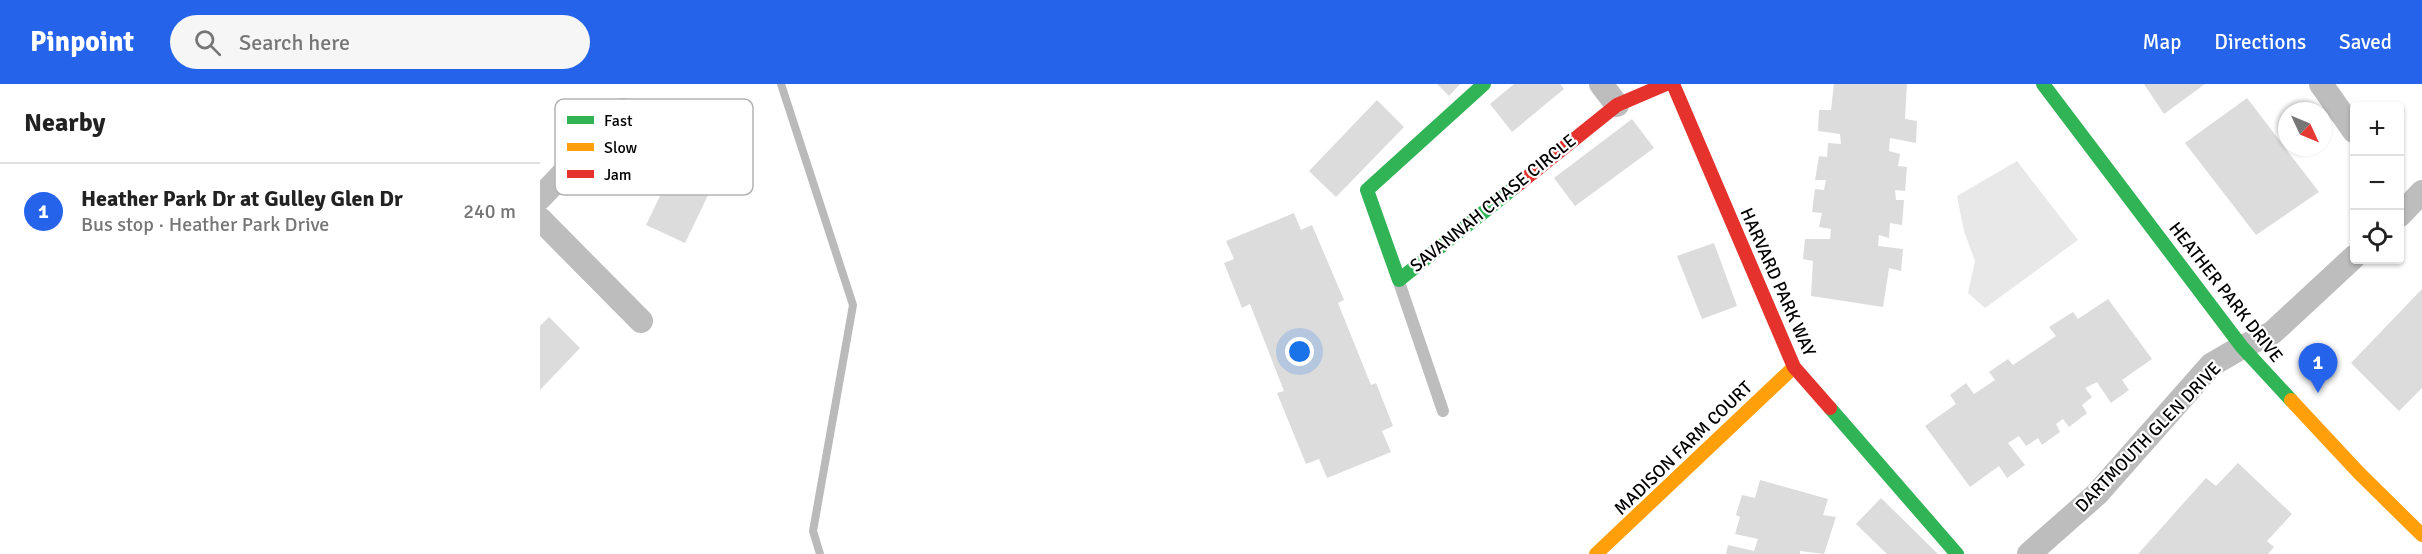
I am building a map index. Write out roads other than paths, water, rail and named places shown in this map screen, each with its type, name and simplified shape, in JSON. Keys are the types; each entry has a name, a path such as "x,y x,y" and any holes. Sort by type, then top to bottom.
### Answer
{"street":[{"name":"SAVANNAH CHASE CIRCLE","path":"1484,84 1367,190 1399,280 1617,105 1666,84"},
{"path":"1601,84 1617,105"},
{"name":"HARVARD PARK WAY","path":"1673,84 1794,367 1957,554"},
{"name":"HEATHER PARK DRIVE","path":"2043,84 2242,347 2359,473 2422,535"},
{"path":"2321,84 2350,124"},
{"path":"540,198 555,182"},
{"path":"540,219 641,321"},
{"name":"DARTMOUTH GLEN DRIVE","path":"2029,554 2097,494 2211,366 2242,347 2272,333 2350,261"},
{"name":"MADISON FARM COURT","path":"1596,554 1794,367"}],"lane":[{"path":"1399,280 1443,411"}],"waterway":[{"path":"781,84 853,305 813,531 820,554"}],"place":[{"name":"Heather Park Dr at Gulley Glen Dr","path":"2318,393"}]}
